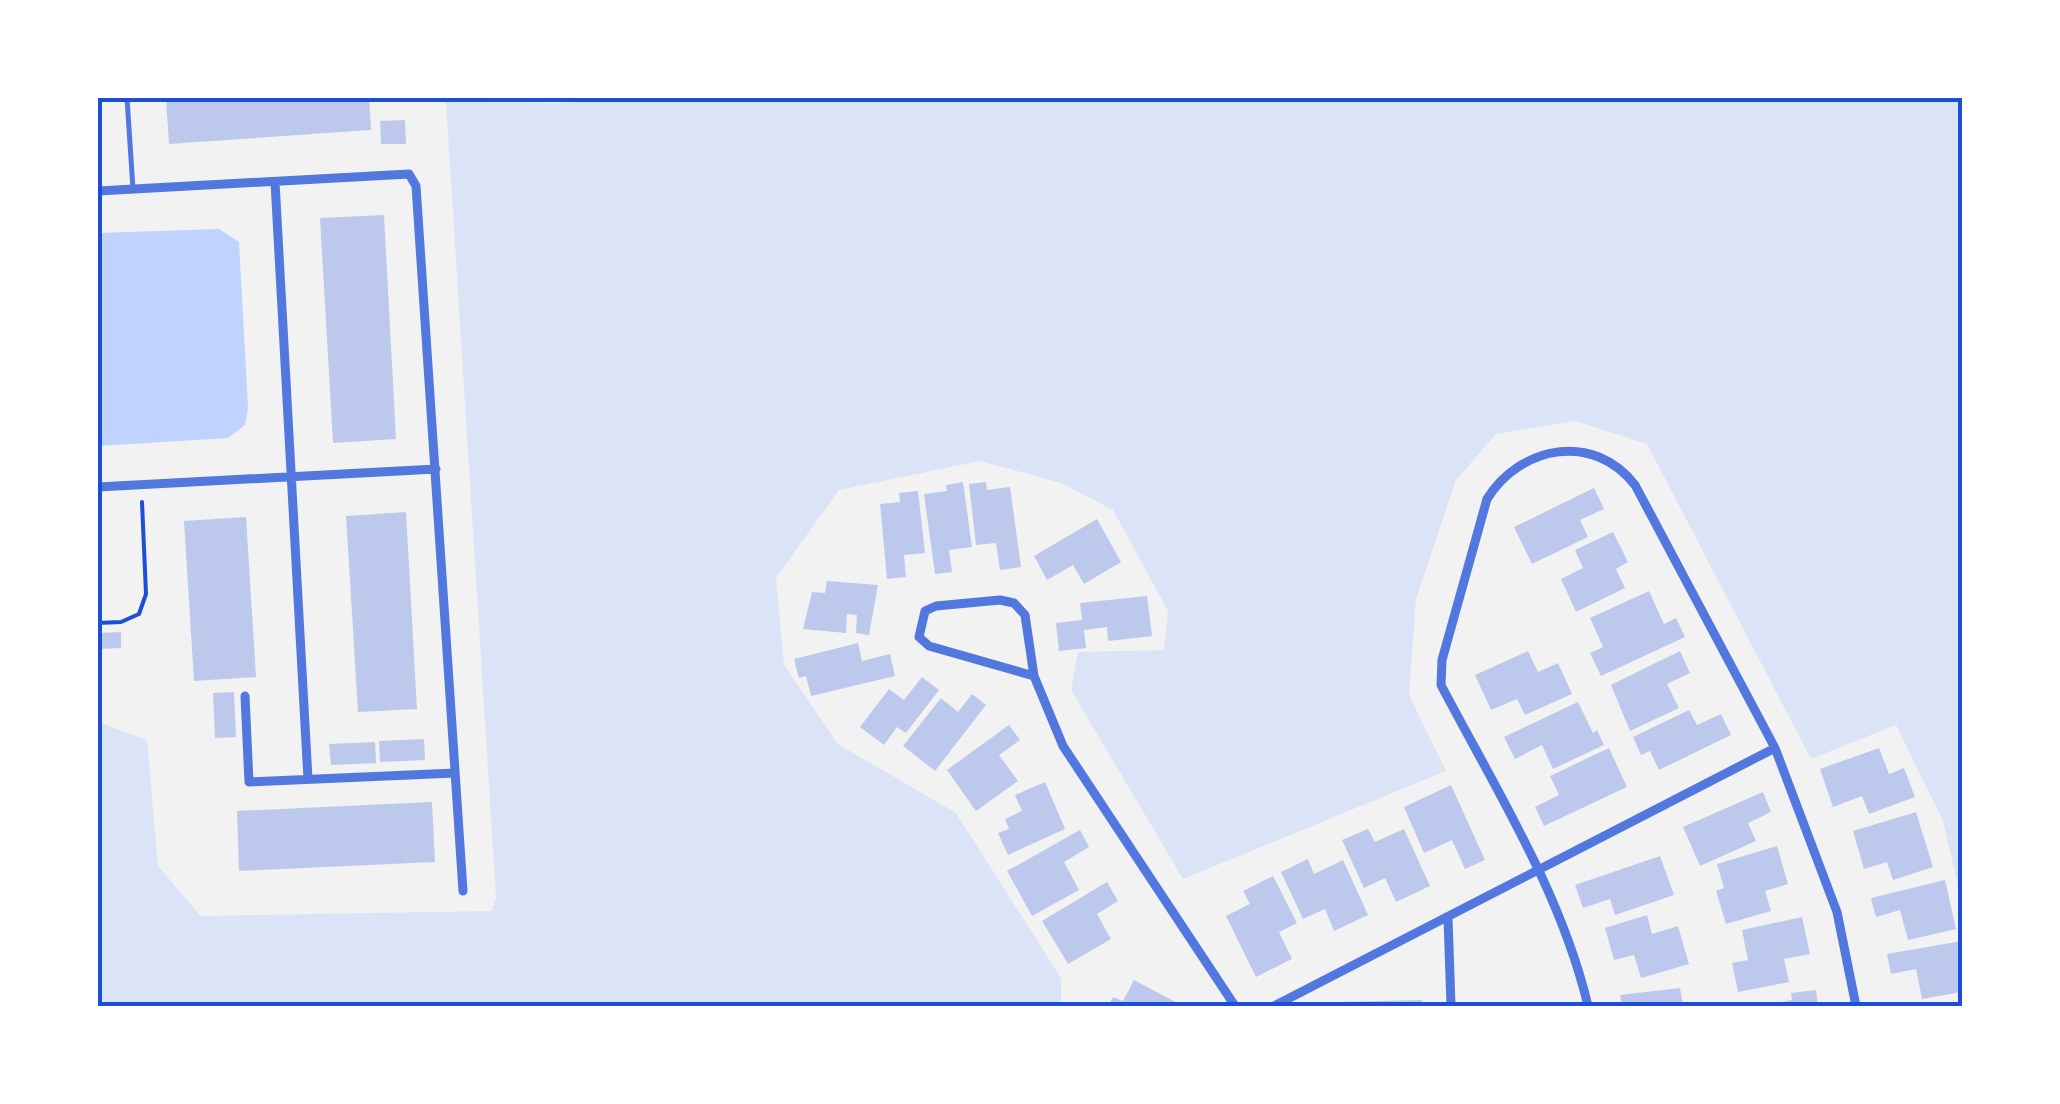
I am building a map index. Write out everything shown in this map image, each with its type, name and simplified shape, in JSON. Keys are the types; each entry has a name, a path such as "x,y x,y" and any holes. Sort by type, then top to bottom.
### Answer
{"street":[{"path":"98,192 409,174 416,186 463,891"},
{"path":"276,182 308,779"},
{"path":"1588,1006 1571,946 1536,868 1442,685 1442,660 1487,499 1499,480 1521,462 1551,451 1588,452 1622,468 1636,485 1775,748 1837,912 1856,1006"},
{"path":"98,487 436,469"},
{"path":"1034,676 930,646 919,637 925,611 936,606 1000,600 1014,603 1025,614 1034,676 1063,746 1235,1006"},
{"path":"245,696 249,782 455,773"},
{"path":"1274,1006 1775,748"},
{"path":"1448,918 1451,1006"}],"lane":[{"path":"128,98 133,190"}],"path":[{"path":"98,623 121,622 139,614 146,594 142,502"}],"shaded area":[{"path":"571,98 1962,98 1962,903 1943,821 1896,725 1811,759 1647,444 1576,421 1496,434 1456,480 1416,599 1409,695 1446,771 1183,879 1071,690 1078,652 1164,650 1168,611 1113,510 1061,483 980,461 839,490 776,578 784,665 838,744 956,813 1061,978 1061,1006 98,1006 98,722 147,740 158,866 201,916 491,911 496,898 446,102 570,103"}],"water":[{"path":"219,229 239,242 248,408 245,425 228,438 98,446 98,233"}],"building":[{"path":"166,98 369,98 371,130 169,144"},
{"path":"405,120 406,144 381,144 380,121"},
{"path":"384,215 396,439 333,443 320,218"},
{"path":"963,482 972,547 949,550 952,572 935,574 924,494 947,491 946,485"},
{"path":"986,482 987,490 1010,487 1021,567 1000,570 996,543 976,545 969,484"},
{"path":"1594,488 1604,509 1580,520 1588,537 1532,564 1514,527"},
{"path":"918,491 925,553 904,555 906,577 887,579 880,504 900,502 899,493"},
{"path":"406,512 417,709 358,712 346,516"},
{"path":"246,517 256,677 194,681 184,521"},
{"path":"1097,519 1121,562 1084,584 1073,565 1047,580 1034,556"},
{"path":"1613,532 1628,562 1616,569 1625,588 1576,612 1561,579 1583,568 1575,550"},
{"path":"827,581 878,585 869,635 856,633 857,615 847,614 846,633 803,629 812,592 825,593"},
{"path":"1649,591 1664,624 1676,618 1685,637 1601,676 1590,653 1603,647 1590,618"},
{"path":"1147,596 1152,636 1108,641 1107,627 1084,630 1086,648 1059,651 1056,623 1082,620 1080,603"},
{"path":"121,632 121,648 99,649 98,633"},
{"path":"858,643 862,661 890,654 895,676 811,696 806,676 799,678 794,659"},
{"path":"1528,651 1538,672 1558,663 1572,694 1525,715 1517,699 1491,710 1475,675"},
{"path":"1680,651 1690,673 1667,684 1679,708 1630,731 1611,685"},
{"path":"922,677 939,690 906,733 897,727 884,745 860,727 889,689 904,700"},
{"path":"234,692 236,737 215,738 213,693"},
{"path":"972,694 986,705 935,771 903,746 941,698 958,712"},
{"path":"1578,702 1593,733 1597,730 1604,745 1553,769 1542,745 1515,759 1504,737"},
{"path":"1689,710 1697,725 1721,714 1731,735 1659,770 1650,751 1641,755 1633,737"},
{"path":"1009,725 1020,740 999,755 1018,781 976,811 947,770"},
{"path":"424,739 425,760 380,762 379,741"},
{"path":"375,742 376,763 331,765 329,744"},
{"path":"1609,748 1627,787 1544,826 1535,807 1559,795 1550,776"},
{"path":"1879,748 1889,774 1904,768 1915,797 1869,814 1862,796 1833,807 1820,769"},
{"path":"1045,782 1065,829 1008,855 998,833 1009,829 1005,819 1022,811 1015,795"},
{"path":"1451,785 1485,860 1465,869 1452,840 1424,853 1404,807"},
{"path":"1763,792 1771,812 1748,823 1756,841 1700,866 1683,827"},
{"path":"432,802 435,862 239,871 237,811"},
{"path":"1916,812 1933,867 1893,880 1887,862 1864,869 1853,831"},
{"path":"1368,829 1375,842 1404,829 1430,886 1396,902 1385,878 1364,888 1342,840"},
{"path":"1080,830 1089,847 1064,862 1079,890 1032,916 1007,871"},
{"path":"1777,846 1788,884 1765,891 1771,911 1726,924 1716,891 1724,888 1717,864"},
{"path":"1660,856 1674,895 1615,915 1610,899 1583,908 1575,885"},
{"path":"1308,859 1314,874 1343,860 1368,915 1334,931 1325,909 1303,919 1281,872"},
{"path":"1273,876 1297,923 1279,932 1292,959 1256,977 1226,916 1250,904 1243,891"},
{"path":"1945,880 1956,929 1908,940 1900,910 1876,917 1871,898"},
{"path":"1107,882 1118,901 1097,914 1111,939 1068,964 1042,921"},
{"path":"1647,915 1652,934 1678,926 1689,964 1641,978 1634,955 1614,960 1605,928"},
{"path":"1802,917 1810,954 1784,959 1789,982 1738,992 1732,963 1748,960 1742,930"},
{"path":"1962,941 1962,992 1922,999 1916,969 1891,974 1887,954"},
{"path":"1134,980 1183,1006 1108,1006 1113,997 1123,1001"},
{"path":"1680,988 1683,1006 1622,1006 1620,995"},
{"path":"1816,990 1818,1006 1758,1006 1792,1000 1791,993"},
{"path":"1422,1000 1422,1006 1340,1006 1340,1002"}]}
